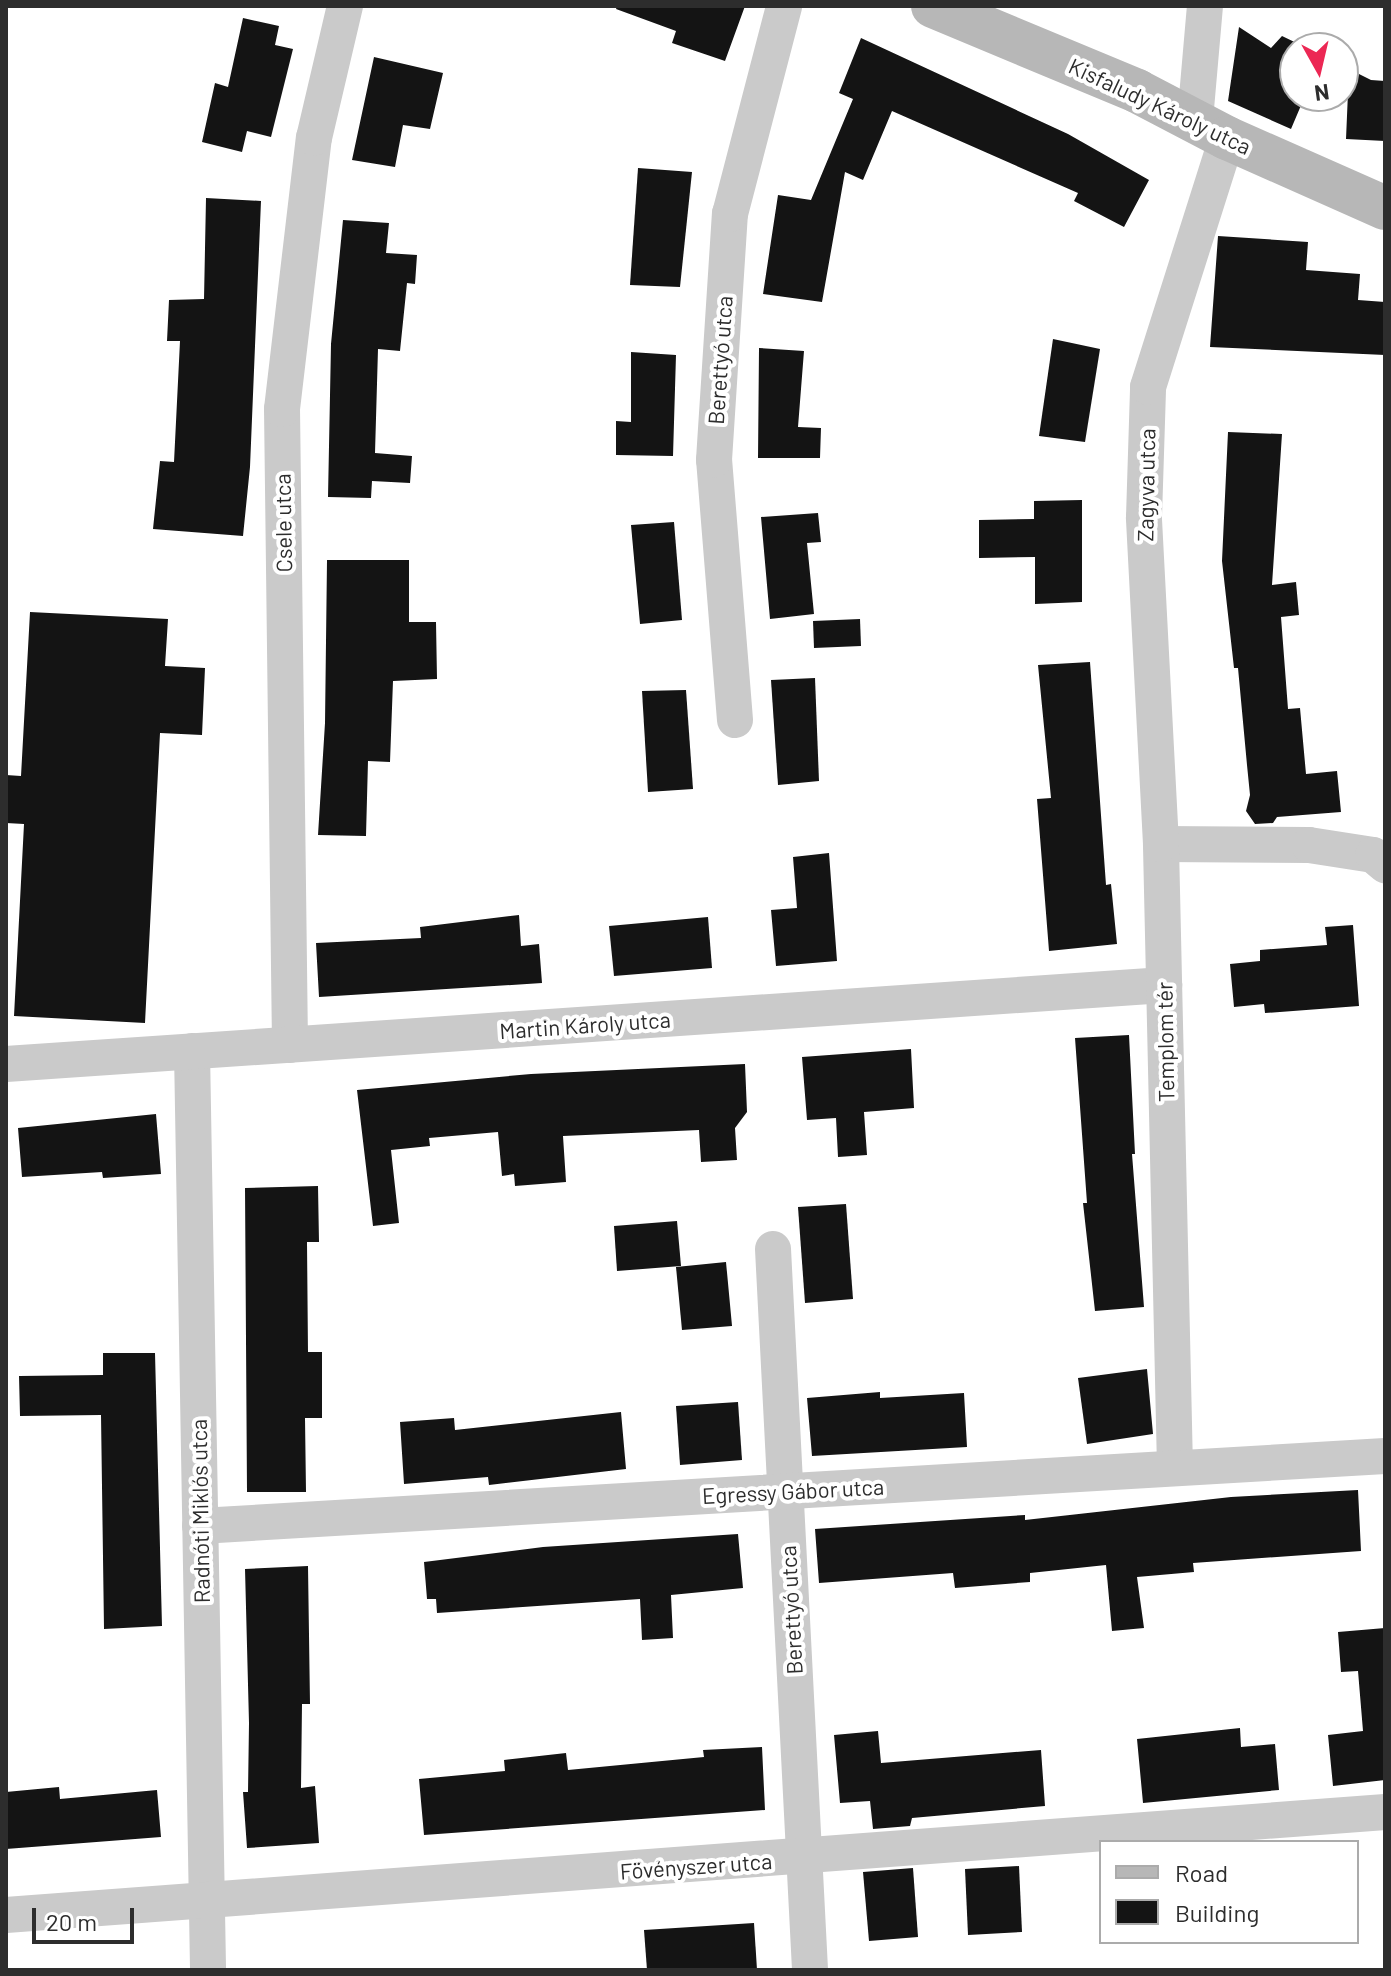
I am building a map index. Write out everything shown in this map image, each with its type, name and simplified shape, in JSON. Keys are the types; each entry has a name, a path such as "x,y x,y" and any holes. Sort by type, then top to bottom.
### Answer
{"main road":[{"name":"Kisfaludy Károly utca","path":"933,6 1137,91 1211,129 1385,208"}],"street":[{"name":"Csele utca","path":"290,1045 282,409 314,138 345,6"},
{"name":"Berettyó utca","path":"735,720 714,460 730,214 784,6"},
{"name":"Zagyva utca","path":"1161,844 1144,517 1148,387 1211,129 1205,6"},
{"path":"1161,844 1309,845 1373,855 1385,865"},
{"name":"Templom tér","path":"1161,844 1175,1468"},
{"name":"Martin Károly utca","path":"6,1064 1164,985"},
{"name":"Radnóti Miklós utca","path":"192,1051 208,1970"},
{"name":"Berettyó utca","path":"773,1249 810,1970"},
{"name":"Egressy Gábor utca","path":"200,1526 1385,1456"},
{"name":"Fövényszer utca","path":"6,1915 804,1858 1385,1812"}],"building":[{"path":"617,6 745,6 725,61 672,43 676,31 616,9"},
{"path":"243,18 279,26 275,45 293,49 271,137 247,131 242,152 202,142 215,83 228,87"},
{"path":"1239,27 1271,48 1279,39 1279,112 1298,112 1291,129 1228,101"},
{"path":"861,38 1068,134 1149,180 1124,227 1074,201 1078,193 892,111 863,180 845,172 822,302 763,294 778,195 811,200 853,99 839,93"},
{"path":"374,57 443,73 430,129 403,125 395,167 352,160"},
{"path":"1359,74 1371,80 1385,81 1385,141 1346,139 1347,112 1359,112"},
{"path":"638,168 692,172 680,287 630,285"},
{"path":"206,198 261,201 250,467 243,536 153,529 160,461 174,462 180,341 167,341 169,300 204,299"},
{"path":"343,220 389,223 386,253 417,255 415,284 407,283 400,351 378,349 375,453 412,456 410,483 372,481 371,498 328,497 331,344"},
{"path":"1218,236 1308,242 1306,270 1360,274 1358,300 1385,302 1385,355 1210,347"},
{"path":"1053,339 1100,349 1085,442 1039,436"},
{"path":"759,348 804,351 798,427 821,428 820,458 758,458"},
{"path":"631,352 676,355 673,456 616,455 616,421 631,422"},
{"path":"1228,432 1282,434 1272,585 1296,582 1299,615 1281,617 1288,709 1300,708 1306,774 1337,771 1341,812 1277,817 1273,823 1255,824 1246,811 1250,795 1238,668 1234,668 1222,561"},
{"path":"1082,500 1082,602 1035,604 1035,557 979,558 979,520 1034,519 1034,501"},
{"path":"818,513 821,542 807,543 814,614 770,619 761,517"},
{"path":"674,522 682,620 640,624 631,525"},
{"path":"327,560 409,560 409,622 436,622 437,679 393,681 390,762 368,761 366,836 318,835 325,723"},
{"path":"30,612 168,619 165,666 205,668 202,735 160,733 145,1023 14,1016 24,824 6,823 6,775 21,776"},
{"path":"860,619 861,646 814,648 813,621"},
{"path":"1090,662 1106,885 1111,884 1117,944 1049,951 1037,799 1051,798 1038,665"},
{"path":"815,678 819,781 778,785 771,680"},
{"path":"686,690 693,789 648,792 642,691"},
{"path":"829,853 837,961 776,966 771,910 797,908 793,857"},
{"path":"519,915 521,946 539,944 542,983 319,997 316,943 421,938 420,927"},
{"path":"708,917 712,968 614,976 609,926"},
{"path":"1353,925 1359,1006 1265,1013 1264,1004 1234,1007 1230,964 1260,961 1260,950 1327,945 1325,927"},
{"path":"1129,1035 1135,1154 1132,1154 1144,1307 1095,1311 1083,1203 1087,1203 1075,1038"},
{"path":"911,1049 914,1108 864,1112 867,1155 838,1157 836,1118 807,1120 802,1057"},
{"path":"745,1064 747,1112 735,1128 737,1160 701,1162 699,1130 563,1136 566,1182 515,1186 514,1174 502,1176 498,1132 429,1138 430,1146 391,1150 399,1223 373,1226 357,1090 531,1074"},
{"path":"156,1114 161,1174 103,1178 102,1172 22,1177 18,1128"},
{"path":"318,1186 319,1242 307,1242 308,1352 322,1352 322,1418 305,1418 306,1492 247,1492 245,1188"},
{"path":"846,1204 853,1299 805,1303 798,1207"},
{"path":"677,1221 681,1266 617,1271 614,1226"},
{"path":"726,1262 732,1326 682,1330 676,1267"},
{"path":"103,1353 155,1353 162,1626 104,1629 101,1415 20,1416 19,1376 103,1375"},
{"path":"1147,1369 1153,1434 1087,1444 1078,1378"},
{"path":"880,1392 880,1398 964,1393 967,1447 812,1456 807,1398"},
{"path":"738,1402 742,1460 680,1465 676,1406"},
{"path":"621,1412 626,1469 489,1485 488,1477 404,1484 400,1422 454,1418 455,1430"},
{"path":"1358,1490 1361,1551 1193,1563 1194,1572 1137,1577 1144,1628 1112,1631 1106,1565 1030,1573 1030,1582 955,1588 953,1573 819,1583 815,1529 1025,1515 1025,1520 1231,1497"},
{"path":"738,1534 743,1588 671,1595 673,1638 642,1640 640,1599 437,1613 436,1599 427,1599 424,1562 543,1547"},
{"path":"308,1566 310,1704 302,1704 301,1788 315,1786 319,1843 247,1848 243,1792 248,1792 249,1723 245,1569"},
{"path":"1385,1628 1385,1780 1333,1786 1328,1735 1363,1731 1358,1671 1341,1672 1338,1632"},
{"path":"1240,1728 1241,1747 1275,1744 1279,1790 1143,1803 1137,1739"},
{"path":"878,1731 881,1763 1041,1750 1045,1806 912,1818 910,1826 873,1829 870,1801 840,1803 834,1735"},
{"path":"762,1747 765,1810 424,1835 419,1779 505,1771 504,1760 566,1753 568,1770 704,1757 703,1750"},
{"path":"59,1787 60,1799 157,1790 161,1837 6,1849 6,1792"},
{"path":"1019,1866 1022,1932 968,1935 965,1869"},
{"path":"913,1868 918,1937 869,1941 863,1872"},
{"path":"754,1923 757,1970 647,1970 644,1930"}]}
